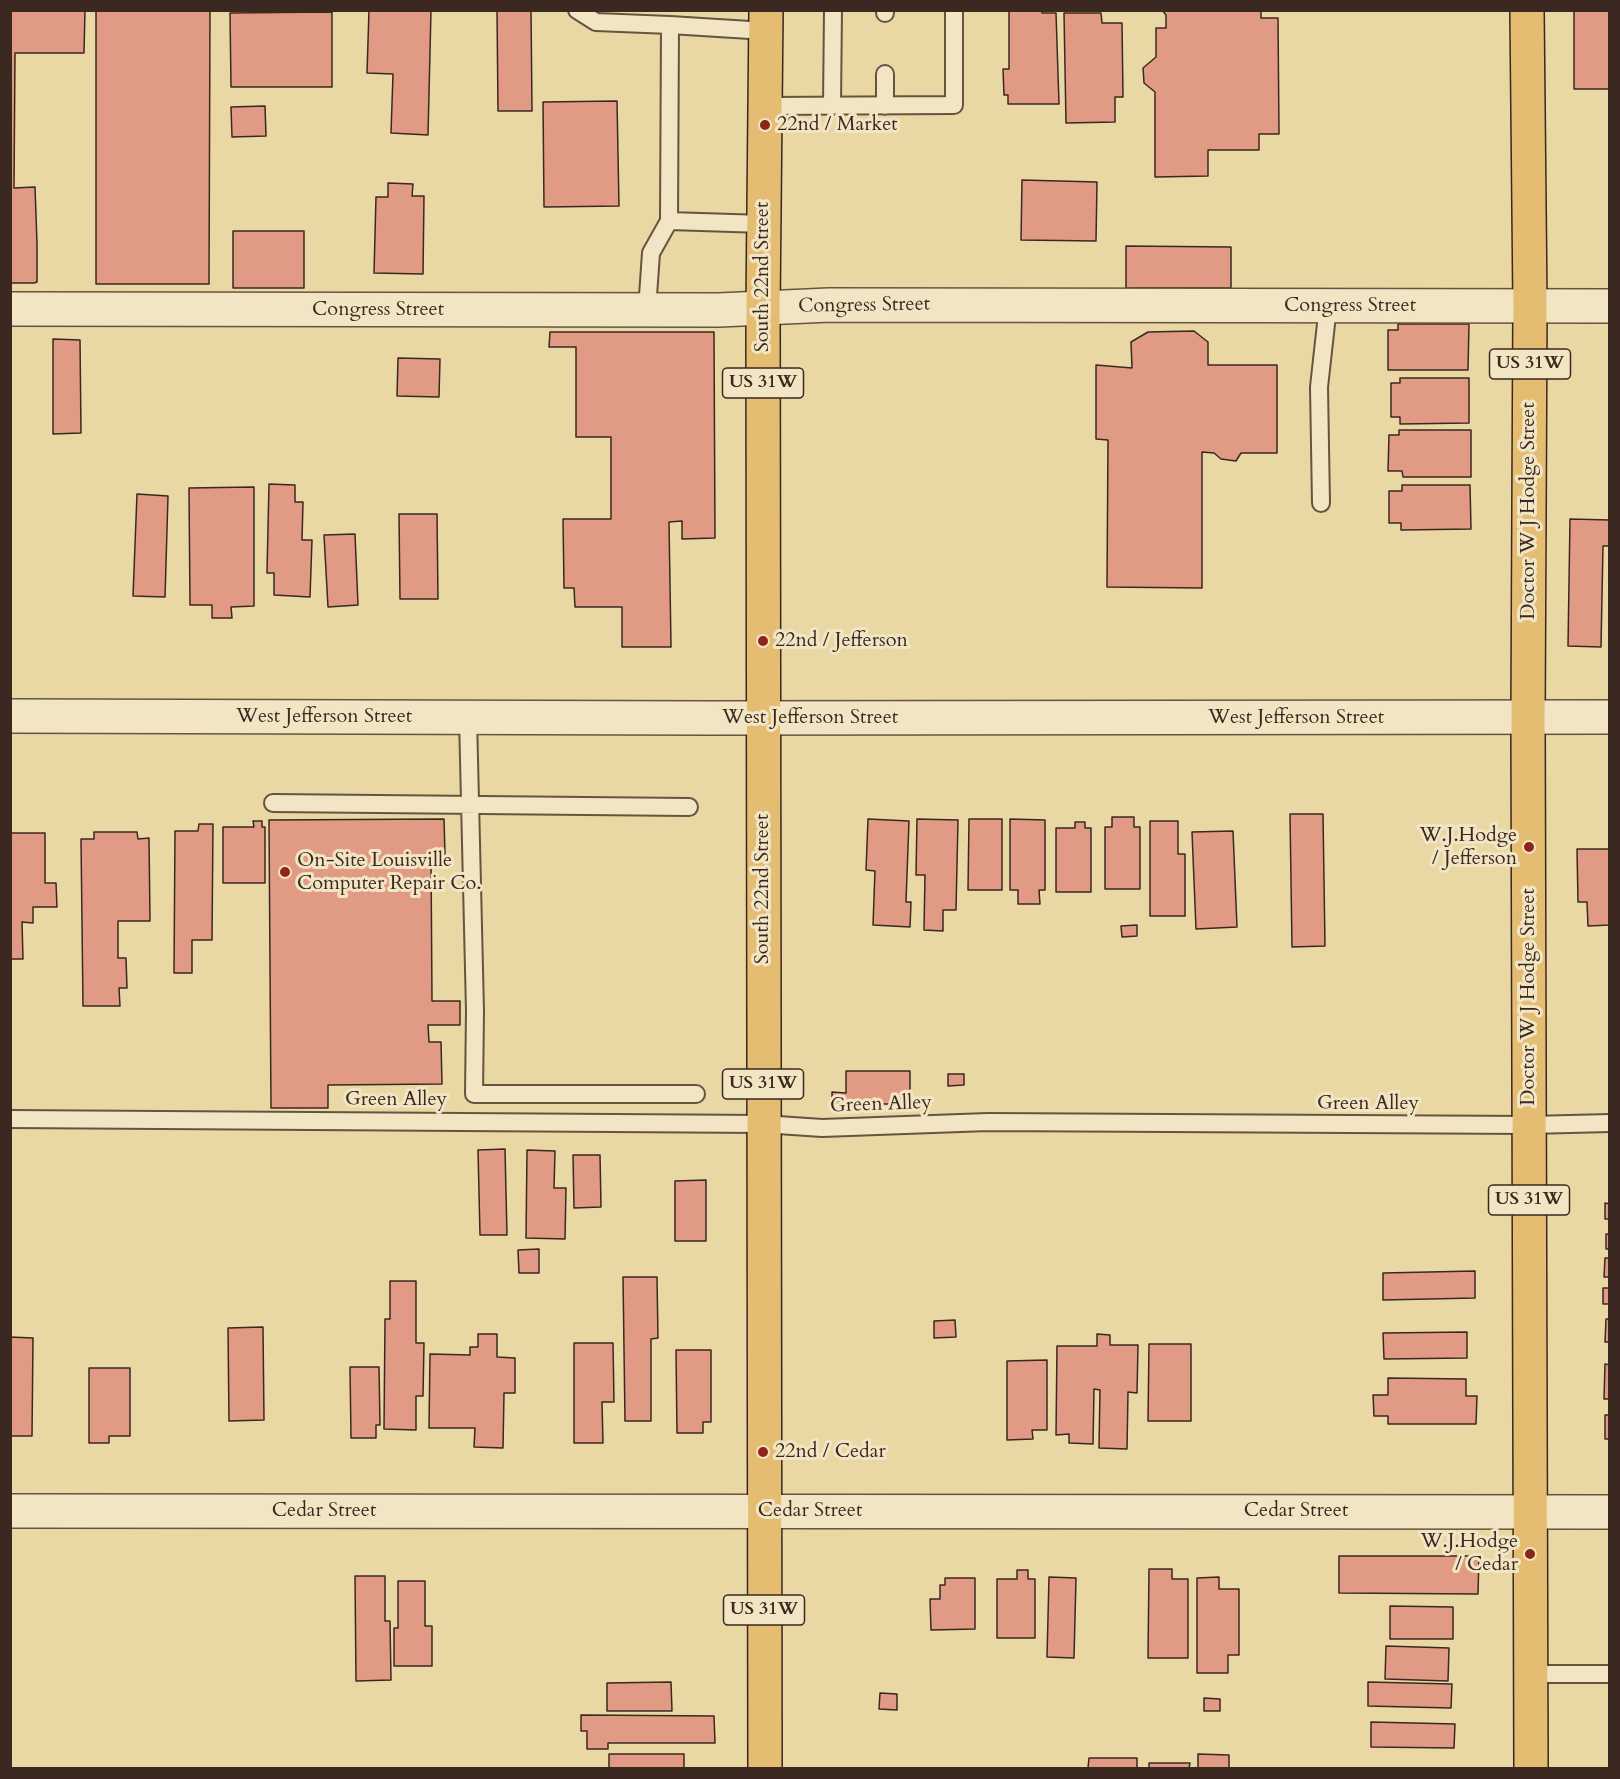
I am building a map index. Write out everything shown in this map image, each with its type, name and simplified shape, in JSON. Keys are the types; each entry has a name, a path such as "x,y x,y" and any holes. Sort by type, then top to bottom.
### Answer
{"main road":[{"name":"Doctor W J Hodge Street","path":"1527,10 1530,306 1528,717 1531,1768"},
{"name":"South 22nd Street","path":"765,1768 763,308 766,21"}],"street":[{"name":"Congress Street","path":"10,309 719,310 829,305 1610,306"},
{"name":"West Jefferson Street","path":"10,716 1610,717"},
{"name":"Cedar Street","path":"10,1511 1610,1512"}],"lane":[{"path":"577,10 596,22 670,25 766,21"},
{"path":"832,105 833,10"},
{"path":"766,106 954,105 954,10"},
{"path":"647,310 651,254 669,220 670,25"},
{"path":"885,74 885,106"},
{"path":"669,220 764,224"},
{"path":"1321,503 1319,387 1328,306"},
{"path":"468,717 475,1011 474,1094 696,1094"},
{"path":"273,804 689,807"},
{"name":"Green Alley","path":"10,1119 763,1124 822,1128 988,1122 1529,1125 1610,1123"},
{"path":"1530,1674 1610,1674"}],"building":[{"path":"10,10 85,10 84,53 15,53 14,188 35,187 37,282 34,283 10,283"},
{"path":"96,10 210,10 209,284 96,284"},
{"path":"369,10 431,10 428,135 391,133 393,74 367,73"},
{"path":"497,10 531,10 532,111 498,111"},
{"path":"1009,10 1042,10 1042,13 1056,13 1059,104 1008,104 1008,95 1004,95 1003,69 1009,69"},
{"path":"1162,10 1261,10 1261,18 1278,18 1279,134 1259,134 1259,150 1208,150 1208,176 1155,177 1155,92 1144,83 1143,68 1156,57 1156,28 1166,28 1166,15"},
{"path":"1574,10 1610,10 1610,89 1574,89"},
{"path":"332,12 332,87 231,87 230,13"},
{"path":"1064,13 1101,13 1102,23 1122,23 1123,97 1115,97 1115,122 1066,123"},
{"path":"617,101 619,206 544,207 543,102"},
{"path":"265,106 266,136 232,137 231,107"},
{"path":"1022,180 1097,182 1096,241 1021,240"},
{"path":"388,183 413,184 412,196 424,196 423,274 374,273 376,197 388,197"},
{"path":"233,231 304,231 304,288 233,288"},
{"path":"1126,246 1231,247 1231,288 1126,288"},
{"path":"1398,324 1469,324 1468,370 1388,370 1388,330 1398,330"},
{"path":"1194,331 1208,342 1208,365 1277,365 1277,453 1241,453 1236,461 1221,459 1214,453 1202,452 1202,588 1107,587 1108,440 1096,439 1096,365 1132,368 1131,342 1148,332"},
{"path":"550,332 714,332 715,538 682,539 682,521 669,522 671,647 622,647 622,607 575,607 574,588 564,588 563,519 611,519 611,437 576,437 576,347 549,347"},
{"path":"53,339 80,340 81,433 53,434"},
{"path":"398,358 440,359 439,397 397,396"},
{"path":"1400,378 1469,378 1469,423 1400,424 1400,417 1391,417 1391,383 1400,383"},
{"path":"1399,430 1471,430 1471,477 1403,477 1402,471 1388,471 1389,435 1399,435"},
{"path":"269,484 295,485 295,502 303,502 302,540 312,540 310,597 274,595 274,573 267,573"},
{"path":"1402,485 1470,485 1471,529 1401,530 1401,523 1389,523 1389,491 1402,491"},
{"path":"254,487 254,606 231,607 232,618 212,618 212,605 190,605 189,488"},
{"path":"137,494 168,496 165,597 133,596"},
{"path":"399,514 437,514 438,599 400,599"},
{"path":"1570,519 1610,520 1610,546 1603,546 1601,647 1568,646"},
{"path":"355,534 358,605 328,607 324,535"},
{"path":"1290,814 1323,814 1325,946 1292,947"},
{"path":"1112,817 1134,817 1134,827 1140,827 1140,889 1105,889 1105,827 1112,827"},
{"path":"444,819 445,855 431,855 432,1001 460,1001 460,1025 428,1025 429,1042 441,1042 442,1084 328,1085 328,1108 271,1108 269,820"},
{"path":"868,819 909,821 906,902 911,902 910,927 873,925 875,871 866,870"},
{"path":"917,819 958,820 956,910 943,910 943,931 924,930 925,875 916,875"},
{"path":"969,819 1002,819 1002,890 968,890"},
{"path":"1010,819 1045,820 1045,890 1039,890 1040,904 1018,904 1018,890 1010,890"},
{"path":"253,821 262,821 262,827 265,827 265,883 223,883 223,827 254,827"},
{"path":"1150,821 1178,821 1178,854 1185,854 1185,916 1150,916"},
{"path":"1075,822 1085,822 1085,828 1091,828 1091,892 1056,892 1056,828 1075,828"},
{"path":"199,824 213,824 212,940 192,940 192,973 174,973 175,831 198,831"},
{"path":"1233,831 1237,927 1196,929 1192,832"},
{"path":"94,832 137,832 138,839 149,838 150,921 118,921 118,958 126,958 127,988 119,988 120,1006 83,1006 81,839 94,839"},
{"path":"10,833 45,833 45,883 56,883 57,907 33,907 33,923 22,922 23,959 10,959"},
{"path":"1577,849 1610,849 1610,925 1588,926 1587,902 1578,902"},
{"path":"1137,925 1137,936 1122,937 1121,926"},
{"path":"846,1071 910,1071 910,1104 832,1104 832,1092 846,1093"},
{"path":"948,1074 964,1074 964,1085 948,1086"},
{"path":"505,1149 507,1235 480,1235 478,1150"},
{"path":"527,1150 555,1151 554,1188 566,1188 565,1239 526,1238"},
{"path":"573,1155 600,1155 601,1207 574,1208"},
{"path":"706,1180 706,1241 675,1241 675,1181"},
{"path":"1605,1203 1610,1204 1610,1219 1605,1219"},
{"path":"1606,1234 1610,1234 1610,1249 1606,1249"},
{"path":"539,1249 539,1273 519,1273 518,1250"},
{"path":"1605,1258 1610,1258 1610,1277 1604,1277"},
{"path":"1475,1271 1475,1298 1383,1300 1383,1273"},
{"path":"623,1277 657,1277 658,1338 651,1339 651,1421 625,1421"},
{"path":"390,1281 416,1281 416,1343 424,1343 423,1396 416,1396 416,1430 384,1429 385,1319 390,1319"},
{"path":"1603,1288 1610,1288 1610,1304 1603,1304"},
{"path":"1606,1319 1610,1319 1610,1342 1605,1342"},
{"path":"955,1320 956,1337 934,1338 934,1321"},
{"path":"263,1327 264,1420 229,1421 228,1328"},
{"path":"1467,1332 1467,1358 1384,1359 1383,1333"},
{"path":"478,1334 497,1334 497,1357 515,1358 515,1393 504,1393 503,1448 474,1447 475,1428 429,1428 430,1354 470,1355 470,1347 478,1347"},
{"path":"1097,1334 1110,1335 1110,1345 1138,1345 1137,1393 1128,1392 1127,1449 1099,1448 1100,1390 1094,1389 1093,1444 1069,1443 1069,1434 1056,1435 1057,1346 1097,1346"},
{"path":"10,1337 33,1338 32,1436 10,1436"},
{"path":"574,1343 613,1343 614,1402 602,1402 603,1443 574,1443"},
{"path":"1149,1344 1191,1344 1191,1421 1148,1421"},
{"path":"676,1350 711,1350 711,1422 703,1422 703,1433 677,1433"},
{"path":"1047,1360 1047,1430 1032,1430 1033,1439 1007,1440 1007,1361"},
{"path":"1605,1364 1610,1365 1610,1399 1604,1399"},
{"path":"350,1367 379,1367 380,1425 376,1425 376,1438 351,1438"},
{"path":"89,1368 130,1368 130,1436 109,1436 109,1443 89,1443"},
{"path":"1388,1378 1466,1379 1466,1396 1477,1396 1476,1424 1388,1424 1388,1416 1374,1416 1373,1395 1388,1395"},
{"path":"1605,1415 1610,1415 1610,1439 1605,1439"},
{"path":"1339,1556 1479,1556 1478,1594 1339,1593"},
{"path":"1149,1569 1172,1569 1172,1579 1188,1579 1188,1658 1148,1658"},
{"path":"1017,1570 1028,1570 1028,1579 1035,1579 1035,1638 997,1638 997,1579 1017,1579"},
{"path":"355,1576 385,1576 385,1621 390,1621 391,1680 356,1681"},
{"path":"1049,1577 1076,1578 1074,1658 1047,1657"},
{"path":"1219,1577 1219,1589 1239,1589 1239,1655 1228,1655 1228,1673 1197,1673 1197,1578"},
{"path":"945,1578 975,1578 975,1629 931,1630 930,1599 940,1599 940,1585 945,1585"},
{"path":"398,1581 425,1581 425,1626 432,1626 432,1666 394,1666 394,1628 398,1628"},
{"path":"1390,1606 1453,1607 1453,1639 1390,1639"},
{"path":"1386,1646 1449,1648 1448,1681 1385,1679"},
{"path":"671,1682 672,1711 607,1711 607,1683"},
{"path":"1368,1682 1452,1684 1451,1708 1368,1706"},
{"path":"880,1693 897,1694 897,1710 879,1709"},
{"path":"1204,1698 1220,1699 1220,1711 1204,1711"},
{"path":"581,1715 714,1716 715,1743 608,1743 608,1749 587,1749 587,1731 581,1731"},
{"path":"1371,1722 1455,1724 1454,1748 1371,1747"},
{"path":"609,1754 684,1754 684,1768 609,1768"},
{"path":"1198,1754 1229,1755 1229,1768 1198,1768"},
{"path":"1089,1758 1137,1758 1137,1768 1088,1768"},
{"path":"1149,1763 1190,1763 1189,1768 1149,1768"}],"place":[{"name":"22nd / Market","path":"765,125"},
{"name":"22nd / Jefferson","path":"763,641"},
{"name":"W.J.Hodge / Jefferson","path":"1529,847"},
{"name":"On-Site Louisville Computer Repair Co.","path":"285,872"},
{"name":"22nd / Cedar","path":"763,1452"},
{"name":"W.J.Hodge / Cedar","path":"1530,1554"}]}
